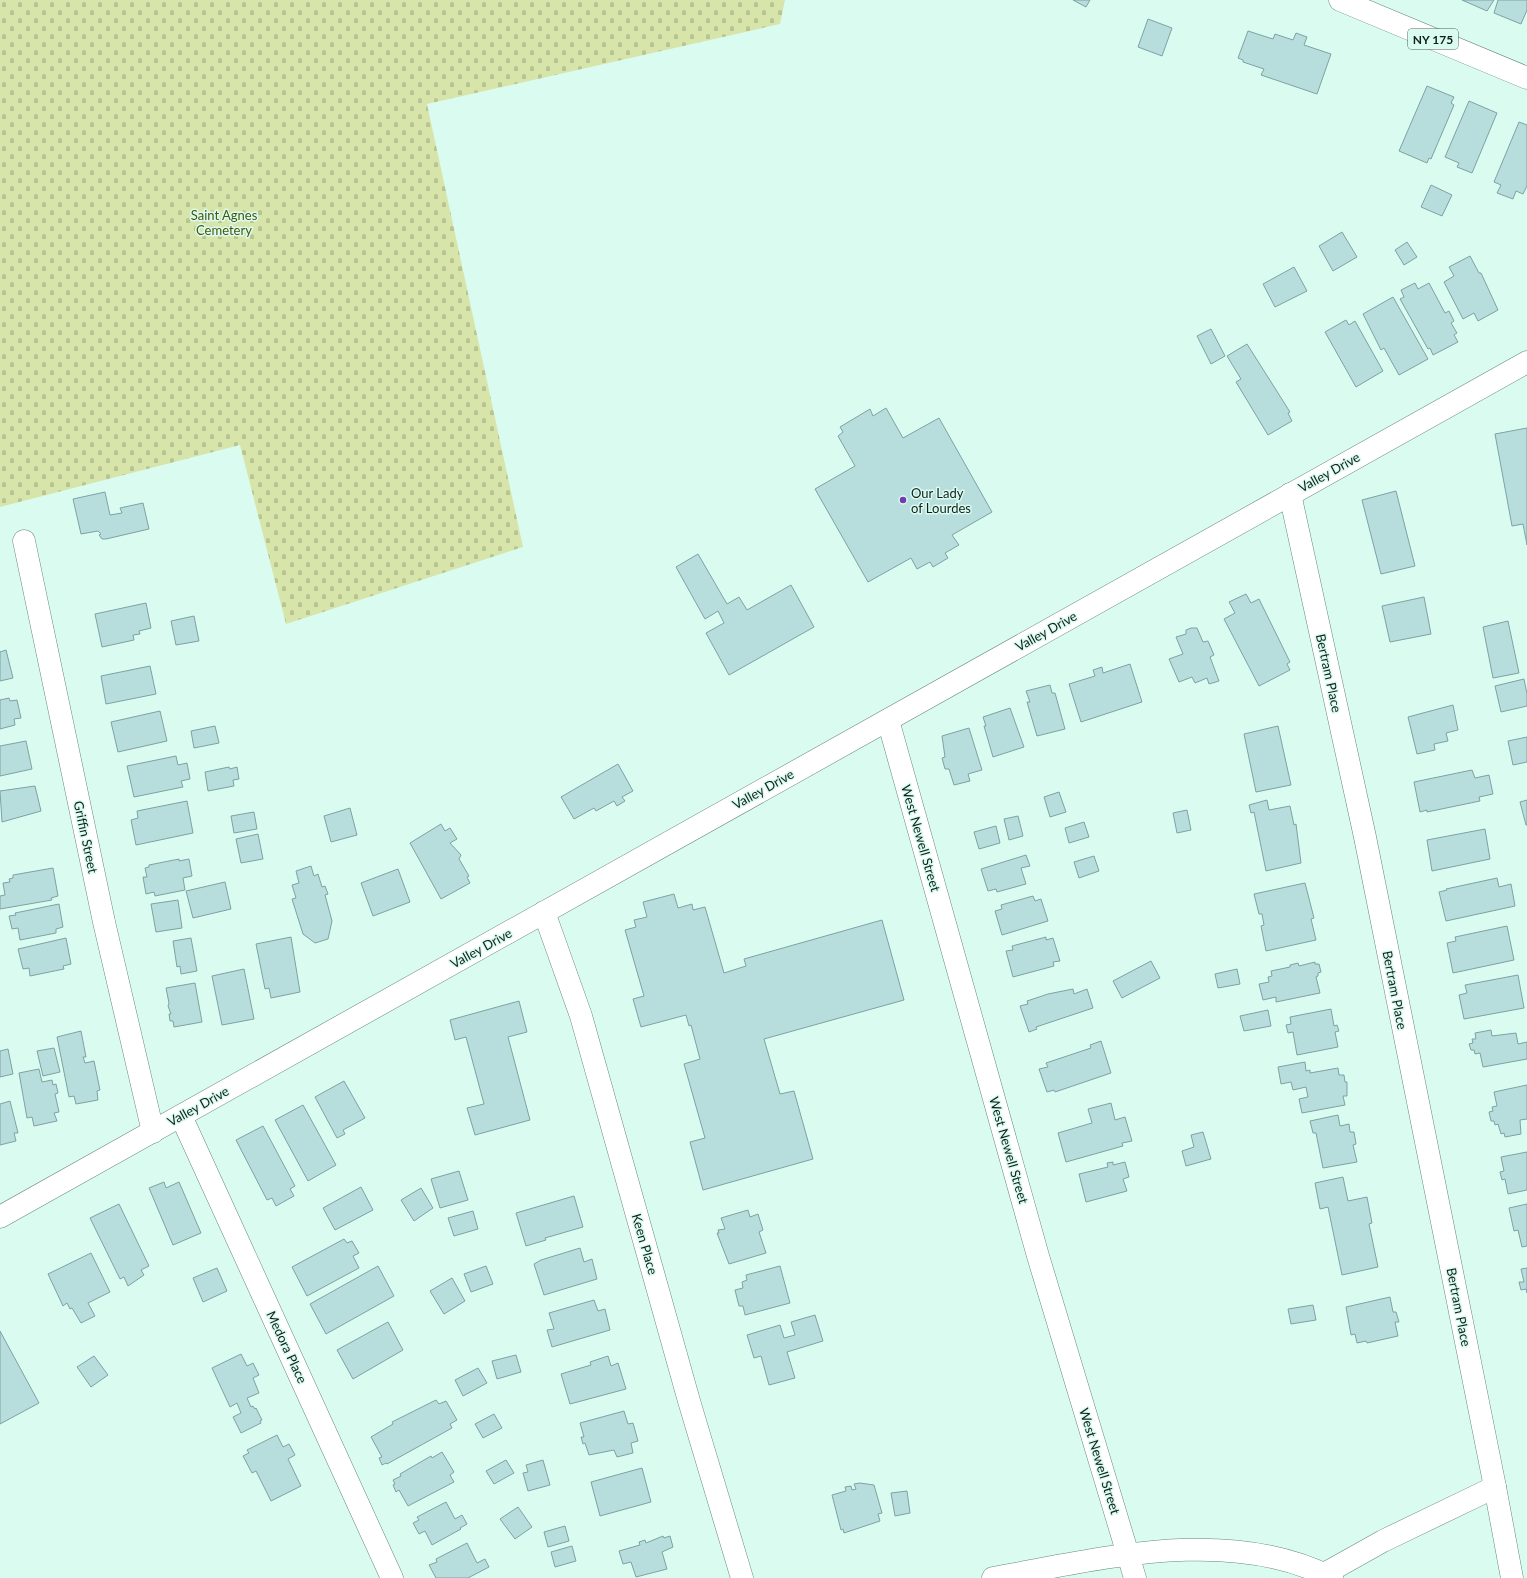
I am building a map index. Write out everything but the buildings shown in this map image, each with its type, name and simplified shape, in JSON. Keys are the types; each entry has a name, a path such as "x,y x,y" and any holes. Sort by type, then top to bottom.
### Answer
{"street":[{"name":"NY 175","path":"1340,0 1527,78"},
{"name":"Valley Drive","path":"0,1217 1527,362"},
{"name":"Bertram Place","path":"1290,494 1365,837 1512,1578"},
{"name":"Griffin Street","path":"24,541 104,922 153,1132"},
{"name":"West Newell Street","path":"888,720 1036,1249 1135,1578"},
{"name":"Keen Place","path":"544,912 581,1016 690,1401 742,1578"},
{"name":"Medora Place","path":"181,1116 392,1578"},
{"path":"993,1578 1128,1555 1176,1549 1228,1550 1293,1562 1328,1576 1382,1541 1495,1487"}],"green space":[{"name":"Saint Agnes Cemetery","path":"0,0 785,0 780,24 427,104 523,547 286,624 240,445 0,507"}],"place":[{"name":"Our Lady of Lourdes","path":"903,500"}]}
